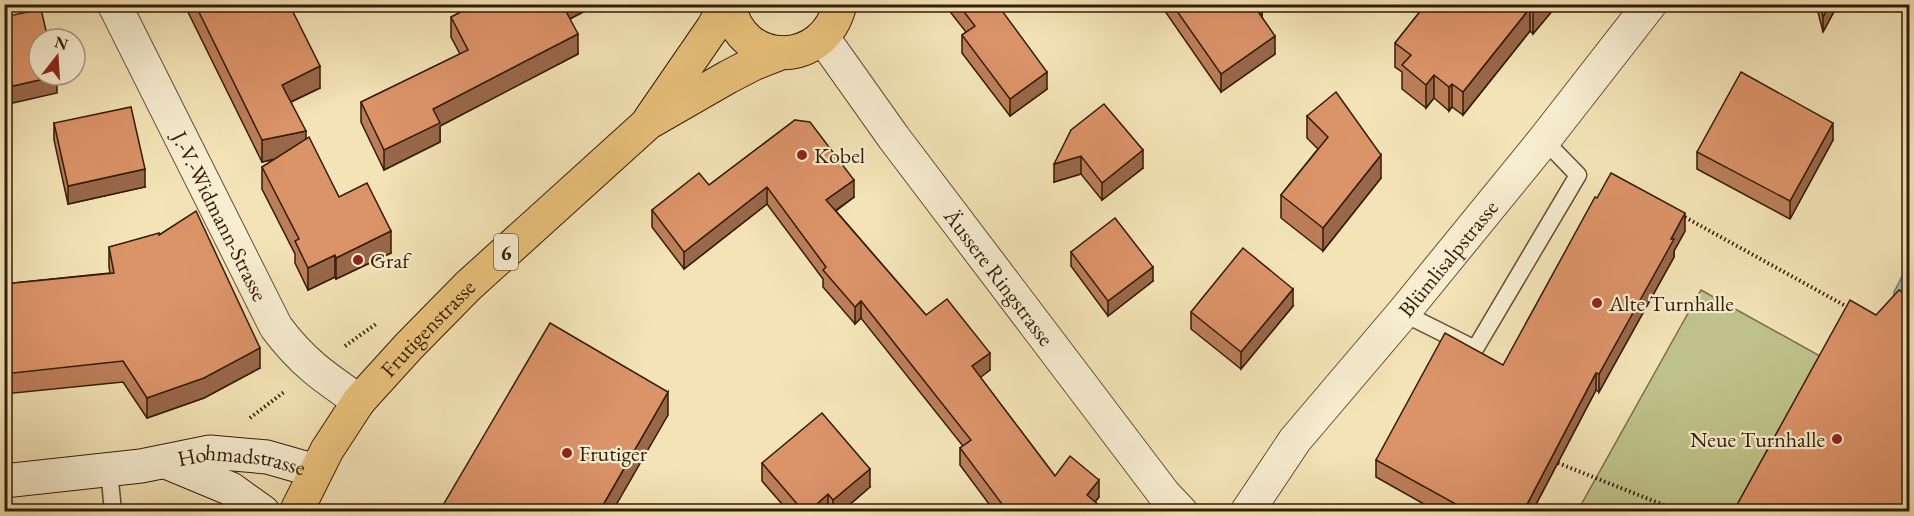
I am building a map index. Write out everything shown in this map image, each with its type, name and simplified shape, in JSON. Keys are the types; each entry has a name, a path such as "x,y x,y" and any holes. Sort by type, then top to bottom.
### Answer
{"main road":[{"name":"Frutigenstrasse","path":"648,123 727,4"},
{"path":"727,4 736,25 744,36 755,45 781,53"},
{"path":"823,38 837,16 840,4"},
{"name":"Frutigenstrasse","path":"296,512 342,426 359,401 408,346 468,286 648,123 728,77 781,53 804,50 823,38"}],"street":[{"name":"J.-V.-Widmann-Strasse","path":"114,4 276,327 292,348 313,368 359,401"},
{"name":"Blümlisalpstrasse","path":"1247,512 1295,440 1403,313 1544,140 1650,4"},
{"name":"Äussere Ringstrasse","path":"823,38 894,138 1164,494 1181,512"},
{"name":"Hohmadstrasse","path":"4,481 166,462 210,452 267,458 316,471"},
{"name":"Hohmadstrasse","path":"166,462 231,489 263,512"}],"lane":[{"path":"1403,313 1475,349 1578,175 1544,140"},
{"path":"109,469 113,512"}],"path":[{"path":"1680,214 1857,312"},
{"path":"1558,464 1681,512"}],"green space":[{"path":"1701,290 1820,356 1734,511 1577,512"}],"shaded area":[{"path":"1909,263 1909,309 1894,297 1894,292"}],"building":[{"path":"195,4 289,4 320,66 282,85 306,131 262,140"},
{"path":"467,4 562,4 578,34 433,109 440,123 384,150 361,102 468,50 451,17 469,8"},
{"path":"958,4 997,4 1047,72 1010,99 962,35 975,26"},
{"path":"1172,4 1261,4 1259,13 1275,36 1221,74"},
{"path":"1426,4 1538,4 1533,11 1530,8 1463,92 1452,84 1449,87 1434,75 1426,85 1402,65 1411,55 1395,43"},
{"path":"1820,4 1830,4 1823,17"},
{"path":"41,9 45,27 27,27 27,83 4,88 4,17"},
{"path":"1741,72 1833,123 1790,201 1697,152"},
{"path":"1336,92 1381,155 1323,228 1281,195 1328,137 1307,116"},
{"path":"1104,104 1143,150 1102,183 1081,156 1054,164 1071,130"},
{"path":"131,107 145,169 68,186 54,123"},
{"path":"795,120 810,122 854,180 826,200 926,315 947,299 990,353 972,366 1055,476 1070,456 1099,480 1087,495 1107,512 1008,512 960,448 971,440 861,301 855,307 823,270 826,267 767,187 684,252 652,210 699,173 709,185"},
{"path":"309,137 339,197 367,183 391,231 336,258 335,255 308,268 295,241 299,239 262,167"},
{"path":"1611,173 1685,213 1671,239 1674,239 1599,374 1596,373 1523,512 1470,512 1376,460 1445,333 1503,365 1595,197 1597,198"},
{"path":"196,211 260,348 204,378 147,398 123,361 4,374 4,284 114,273 109,247 159,233 159,235"},
{"path":"1115,218 1153,267 1108,301 1071,252"},
{"path":"1243,248 1293,289 1241,352 1191,312"},
{"name":"Neue Turnhalle","path":"1899,290 1910,296 1910,512 1733,512 1850,300 1876,315"},
{"name":"Frutiger","path":"550,323 668,392 599,512 439,512"},
{"path":"822,413 870,469 833,500 828,494 808,512 804,512 762,463"}],"place":[{"name":"Kobel","path":"802,155"},
{"name":"Graf","path":"358,260"},
{"name":"Alte Turnhalle","path":"1597,303"},
{"name":"Neue Turnhalle","path":"1837,439"},
{"name":"Frutiger","path":"567,453"}]}
